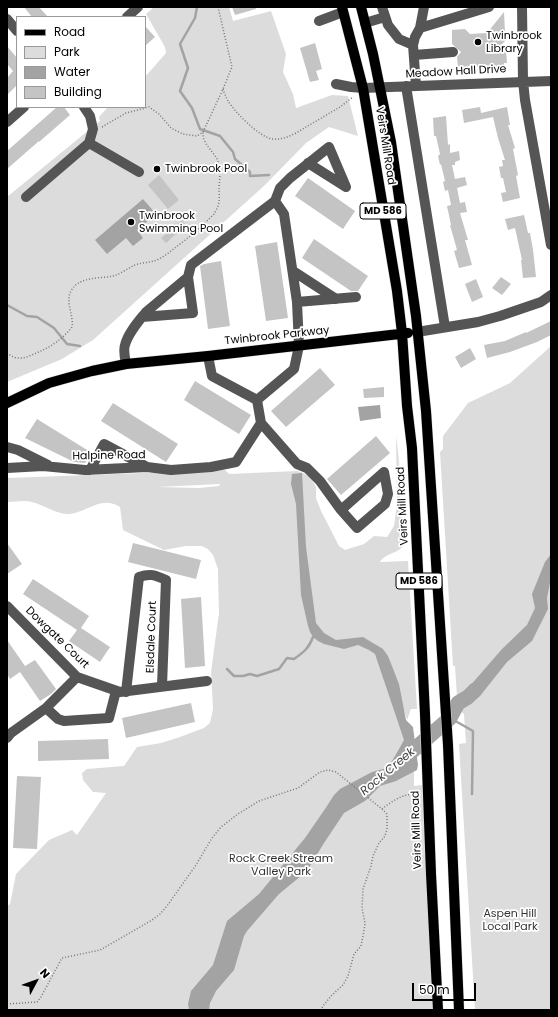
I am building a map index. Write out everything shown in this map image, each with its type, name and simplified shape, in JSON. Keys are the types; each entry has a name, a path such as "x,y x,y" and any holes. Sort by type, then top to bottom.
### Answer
{"main road":[{"name":"Veirs Mill Road","path":"361,7 391,142 416,316 427,431 445,696 459,1010"},
{"name":"Veirs Mill Road","path":"343,9 363,88 402,333 407,406 412,448 438,1010"},
{"name":"Twinbrook Parkway","path":"7,403 49,383 92,371 126,364 417,332"}],"street":[{"path":"128,16 138,7"},
{"path":"382,7 388,25 399,39 414,50 453,52"},
{"path":"424,7 420,28 415,37 411,86 445,327"},
{"path":"420,28 489,7"},
{"path":"522,7 523,81 525,100 551,245"},
{"path":"319,21 343,9"},
{"path":"365,23 385,17"},
{"path":"7,19 16,30"},
{"name":"Meadow Hall Drive","path":"336,84 350,87 380,88 551,81"},
{"path":"7,122 23,108"},
{"path":"26,197 89,143 93,129 90,116 85,108"},
{"path":"89,143 139,172"},
{"path":"142,317 193,313 188,277 191,265 275,201 280,188 308,163"},
{"path":"257,400 294,370 299,346 297,302 284,214 275,201"},
{"path":"293,271 336,299"},
{"path":"126,364 124,346 133,329 146,312 188,277"},
{"name":"Twinbrook Parkway","path":"417,332 478,322 500,316 541,302 551,295"},
{"path":"297,302 356,297"},
{"path":"208,356 212,376 257,400"},
{"path":"257,400 261,423 297,464 307,468 320,481 341,510 357,528 385,504 388,494 384,472 341,510"},
{"name":"Halpine Road","path":"7,468 43,466 90,470 147,467 171,470 211,467 236,462 261,423"},
{"path":"90,470 104,444 147,467"},
{"path":"7,447 18,450 52,467"},
{"name":"Elsdale Court","path":"121,691 139,577 152,574 166,580 162,686"},
{"name":"Dowgate Court","path":"7,606 77,677 121,691 207,681"},
{"path":"7,738 11,733 46,708 77,677"},
{"path":"46,708 58,719 64,721 108,718 121,691"}],"path":[{"path":"7,353 14,357 22,358 42,351 58,341 72,325 69,296 70,292 75,286 82,281 114,276 140,263 154,261 165,256 214,214 219,200 219,165 202,136 232,67 218,7"},
{"path":"223,89 225,96 232,107 255,129 268,137 277,139 296,134 340,107 363,88"},
{"path":"146,108 149,107 159,114 171,128 183,134 197,136 203,132"},
{"path":"92,132 126,113 145,108"},
{"path":"7,1004 37,1002 62,958 100,950 152,920 167,906 192,871 212,838 221,827 259,801 298,788 320,772 328,770 336,772 382,809 387,814 387,829 385,836 379,843 373,856 363,889 362,908 365,923 361,946 354,954 348,976 343,985 331,996 320,1010"},
{"path":"382,809 395,800 412,794 428,796"}],"green space":[{"name":"Twinbrook Pool","path":"154,7 229,7 233,21 271,11 286,54 283,72 293,94 296,108 332,95 348,96 358,136 329,127 306,143 265,185 93,340 62,359 7,382 7,197 100,121 99,117 107,108 146,108 146,76 166,53 165,47 146,14"},
{"name":"Aspen Hill Local Park","path":"551,346 551,1010 475,1010 459,744 466,743 464,714 460,711 464,708 462,692 457,697 455,666 453,666 440,452 443,449 443,436 468,403 510,383"},
{"name":"Rock Creek Stream Valley Park","path":"396,435 399,462 400,510 405,541 399,550 386,556 380,562 408,561 417,709 411,709 407,720 404,710 405,776 414,771 414,786 422,785 435,1010 7,1010 7,906 10,904 16,874 49,840 72,830 77,835 106,793 93,792 83,780 82,773 87,769 124,766 137,747 161,743 177,738 204,728 210,723 213,709 211,672 219,613 218,569 213,555 208,549 202,546 186,546 164,550 123,530 120,507 113,504 101,503 77,513 65,514 51,510 37,503 23,501 7,502 7,478 225,470 229,474 297,471 308,476 313,482 316,487 316,498 321,511 339,546 345,550 364,544 374,536 387,537 394,526 397,505","holes":["220,484 219,486 199,488 157,487"]}],"water":[{"name":"Twinbrook Swimming Pool","path":"143,199 156,214 137,230 143,238 133,246 126,238 107,254 95,240"},
{"path":"380,405 381,418 360,421 358,407"},
{"path":"302,473 306,547 316,623 324,633 336,640 363,637 383,649 388,656 399,684 406,720 413,727 418,765 417,770 396,781 380,786 365,801 344,813 307,871 279,894 247,931 244,936 234,970 216,991 210,1003 209,1010 189,1010 188,1004 191,991 213,965 227,921 259,894 305,838 334,795 340,789 372,772 387,768 404,740 375,654 358,645 344,649 324,644 313,637 310,632 301,595 296,504 291,484 292,474"},
{"path":"551,554 551,581 547,598 548,609 532,641 507,662 480,696 460,711 457,697 469,687 502,649 527,625 535,608 532,594 545,562"}],"building":[{"path":"24,7 39,7 47,16 31,16"},
{"path":"232,7 256,7 256,9 235,15"},
{"name":"Twinbrook Library","path":"504,12 505,32 501,36 506,40 501,45 506,49 507,63 504,63 504,67 490,68 485,64 480,69 476,65 472,69 462,70 461,66 458,67 457,57 461,52 452,44 452,30 465,29 470,34 487,33"},
{"path":"146,27 155,37 146,45"},
{"path":"315,43 322,69 316,71 319,80 310,82 300,48"},
{"path":"7,46 16,57 16,86 7,95 7,78 13,71 7,64"},
{"path":"480,107 481,113 507,107 510,125 508,125 515,148 513,149 518,175 516,176 520,198 503,202 501,193 506,192 499,167 503,166 502,160 505,160 493,117 464,123 462,110"},
{"path":"56,108 65,108 70,115 7,169 7,151"},
{"path":"446,116 450,153 459,151 460,160 455,162 455,165 452,165 455,179 465,177 467,185 457,188 460,203 465,202 467,212 460,213 468,240 465,240 472,265 459,268 454,251 457,250 450,225 447,206 451,205 448,190 445,191 443,182 445,181 438,156 440,154 436,136 434,136 433,118"},
{"path":"159,175 179,200 168,209 148,185"},
{"path":"308,178 355,211 343,229 295,196"},
{"path":"524,215 528,233 530,233 536,277 523,278 522,260 515,228 508,230 505,219"},
{"path":"182,220 186,225 166,243 161,238 171,230 170,229 176,223 177,224"},
{"path":"314,239 368,276 358,291 351,291 302,258"},
{"path":"277,242 288,318 266,321 255,246"},
{"path":"221,261 230,326 208,329 200,266"},
{"path":"501,277 511,284 502,295 492,288"},
{"path":"476,279 483,297 472,302 465,284"},
{"path":"551,321 551,335 510,352 487,358 484,345 505,341"},
{"path":"470,348 476,359 461,368 455,357"},
{"path":"320,368 335,385 286,427 271,411"},
{"path":"195,381 251,415 239,434 184,400"},
{"path":"384,387 384,397 364,398 363,389"},
{"path":"113,403 178,444 166,462 101,421"},
{"path":"37,419 92,453 85,463 74,462 25,438"},
{"path":"376,436 390,453 341,495 327,479"},
{"path":"7,543 22,564 7,574"},
{"path":"133,543 201,560 196,579 128,562"},
{"path":"33,579 89,616 81,628 110,647 100,662 69,641 77,630 23,594"},
{"path":"201,597 205,666 185,668 181,599"},
{"path":"7,640 25,666 35,660 56,689 51,694 40,701 20,672 10,679 7,674"},
{"path":"191,703 195,722 126,738 122,718"},
{"path":"108,739 109,759 38,761 38,741"},
{"path":"17,776 41,777 37,849 13,848"}],"waterway":[{"path":"197,7 195,18 180,44 188,68 180,91 192,108 200,129 220,136 233,152 235,159 250,172 250,176 269,175"},
{"path":"7,305 27,316 37,317 54,328 67,344 80,346"},
{"path":"227,669 234,676 250,674 257,676 279,669 287,658 294,659 303,652 308,647 313,637"},
{"name":"Rock Creek","path":"401,761 450,718 458,703 468,697 475,690"},
{"path":"450,718 473,731 472,794"}],"place":[{"name":"Twinbrook Library","path":"478,42"},
{"name":"Twinbrook Pool","path":"157,169"},
{"name":"Twinbrook Swimming Pool","path":"131,222"}]}
